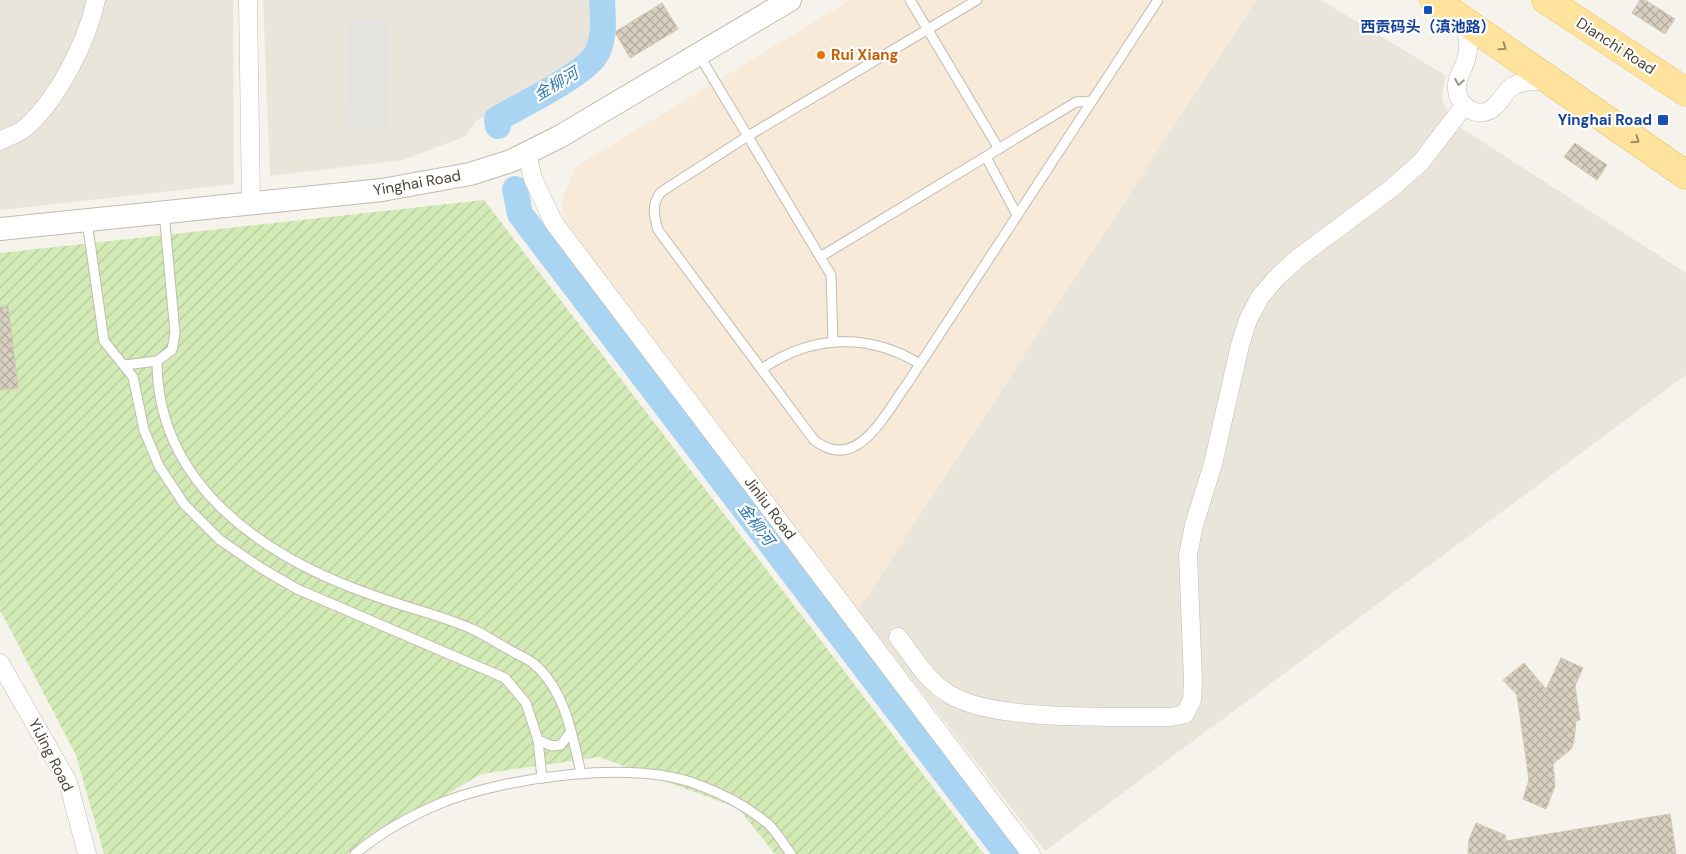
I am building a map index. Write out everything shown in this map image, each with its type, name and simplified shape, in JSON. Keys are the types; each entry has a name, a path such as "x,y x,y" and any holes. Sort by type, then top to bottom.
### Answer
{"main road":[{"path":"1434,0 1686,175"},
{"name":"Dianchi Road","path":"1546,0 1686,92"}],"street":[{"path":"0,141 23,129 47,104 71,67 96,0"},
{"path":"248,0 251,203"},
{"name":"Yinghai Road","path":"0,229 382,190 470,174 511,161 592,119 790,0"},
{"path":"1462,19 1469,45 1466,60 1457,84 1458,97 1464,106 1473,112 1487,111 1496,105 1513,86 1530,81 1551,81"},
{"path":"898,638 933,683 950,695 970,704 1029,714 1171,717 1185,714 1192,700 1193,680 1188,554 1194,525 1213,464 1240,345 1248,320 1260,297 1277,277 1298,258 1421,162 1464,106"},
{"name":"Jinliu Road","path":"527,153 533,180 554,222 1031,854"},
{"name":"YiJing Road","path":"0,663 68,782 87,854"}],"lane":[{"path":"910,0 999,149"},
{"path":"977,0 928,31 748,136 661,192 655,202 654,217 658,230 814,440 824,447 838,451 852,449 864,440 920,364 1158,0"},
{"path":"699,54 831,275 833,341"},
{"path":"820,257 1076,102 1092,101"},
{"path":"986,157 1017,215"},
{"path":"125,365 157,361 172,350 175,333 164,212"},
{"path":"87,220 104,341 112,354 125,365 133,377 144,430 159,466 184,504 220,540 260,568 297,589 505,678 526,702 538,740 542,778"},
{"path":"762,369 795,350 833,341 878,345 893,350 920,364"},
{"path":"157,361 157,386 166,423 179,455 202,489 234,521 272,548 308,568 372,596 472,629 534,664 555,690 572,731 581,774"},
{"path":"538,740 552,746 561,745 572,731"},
{"path":"355,854 372,840 389,830 447,801 542,778 581,774 645,773 694,783 728,798 769,825 791,854"}],"shaded area":[{"path":"0,0 233,0 234,184 0,210"},
{"path":"263,0 594,0 595,34 582,58 476,121 466,136 403,160 270,176"},
{"path":"850,0 1256,0 858,610 563,225 562,199 577,166"},
{"path":"1256,0 1321,0 1445,75 1442,99 1452,122 1686,273 1686,375 1045,851 858,610"},
{"path":"347,19 389,19 388,128 346,128"}],"green space":[{"path":"484,200 984,854 775,854 738,808 599,757 481,774 346,854 104,854 76,755 0,610 0,253"}],"building":[{"path":"1640,0 1645,0 1675,19 1665,34 1632,13"},
{"path":"662,3 678,29 630,58 615,32"},
{"path":"1575,143 1607,165 1597,180 1564,157"},
{"path":"8,306 18,388 0,390 0,307"},
{"path":"1561,658 1583,668 1575,686 1580,720 1576,721 1574,742 1571,749 1553,764 1555,786 1546,809 1523,799 1529,780 1517,695 1503,680 1524,663 1546,689"},
{"path":"1670,814 1676,854 1468,854 1469,840 1476,823 1505,835 1506,841"}],"waterway":[{"name":"金柳河","path":"498,126 497,119 567,80 591,61 600,47 603,27 602,0"},
{"name":"金柳河","path":"515,189 520,214 1007,854"}],"place":[{"name":"西贡码头（滇池路）","path":"1428,10"},
{"name":"Rui Xiang","path":"821,55"},
{"name":"Yinghai Road","path":"1663,120"}]}
